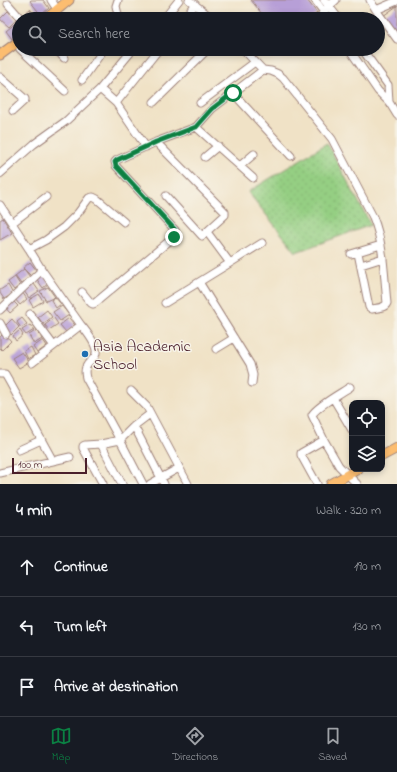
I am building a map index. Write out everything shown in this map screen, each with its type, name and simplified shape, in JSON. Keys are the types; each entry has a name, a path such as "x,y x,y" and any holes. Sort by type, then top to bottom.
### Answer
{"main road":[{"path":"54,12 69,0"},
{"path":"0,55 12,48"},
{"path":"385,454 397,448"},
{"path":"331,484 353,472"}],"street":[{"path":"51,0 57,9"},
{"path":"117,12 116,6 118,0"},
{"path":"169,12 179,0"},
{"path":"315,0 331,12"},
{"path":"324,0 328,12"},
{"path":"324,12 336,0"},
{"path":"370,0 376,10 397,1"},
{"path":"187,12 192,2 204,12"},
{"path":"8,4 15,12"},
{"path":"385,22 397,39"},
{"path":"29,56 65,91"},
{"path":"82,80 99,56"},
{"path":"0,174 34,144 66,121 100,90 128,56"},
{"path":"116,103 153,56"},
{"path":"154,102 201,56"},
{"path":"249,56 263,70 271,71 283,78 332,139 373,217 381,245 387,303 384,307 372,309 370,307 360,265 354,254 381,245"},
{"path":"367,56 388,85 389,102"},
{"path":"355,57 378,91 389,102 397,115"},
{"path":"200,103 255,62"},
{"path":"82,292 91,303 95,304 174,237 176,233 175,230 115,164 115,162 156,142 196,127 212,109 263,70"},
{"path":"0,77 25,98 25,100 13,111"},
{"path":"100,90 116,103 146,147"},
{"path":"233,93 291,156"},
{"path":"196,127 253,178"},
{"path":"156,142 225,212 225,215 204,235 201,235 166,196"},
{"path":"205,157 218,146"},
{"path":"240,166 254,154"},
{"path":"12,223 46,197"},
{"path":"29,249 46,240 64,227 78,213 89,198 93,197 97,199 124,222"},
{"path":"0,205 3,217 12,223 42,270 94,343 97,352 84,369 86,378 143,484"},
{"path":"207,232 230,263"},
{"path":"165,303 262,243"},
{"path":"360,265 383,258"},
{"path":"0,310 42,270"},
{"path":"199,282 250,364 253,375 252,383"},
{"path":"30,314 54,346"},
{"path":"0,324 6,334"},
{"path":"32,363 81,325"},
{"path":"216,349 234,338"},
{"path":"0,374 4,374 9,381 53,461"},
{"path":"350,387 333,398 312,415 339,466 357,484"},
{"path":"131,391 147,407 188,484"},
{"path":"333,398 349,425"},
{"path":"103,484 83,446 120,440 134,426 150,414"},
{"path":"134,426 163,481"},
{"path":"19,450 41,440"},
{"path":"317,484 301,453 324,440"},
{"path":"101,444 122,484"},
{"path":"0,473 70,457"},
{"path":"150,484 163,481 179,468"}],"green space":[{"path":"327,143 371,225 296,252 248,192"}],"building":[{"path":"43,0 49,8 44,12 39,12 30,1"},
{"path":"251,0 307,0 316,12 260,12"},
{"path":"397,6 397,36 385,19 385,15"},
{"path":"8,11 12,16 12,24 9,27 0,19"},
{"path":"12,26 12,39 6,31"},
{"path":"3,218 12,233 0,240 0,220"},
{"path":"30,262 37,271 31,276 23,268"},
{"path":"24,269 30,277 21,284 15,276"},
{"path":"42,273 49,283 43,288 36,278"},
{"path":"15,277 20,285 14,290 8,282"},
{"path":"34,284 39,291 29,298 24,291"},
{"path":"8,285 13,294 4,299 0,293 0,290"},
{"path":"48,287 55,297 46,301 40,291"},
{"path":"22,292 27,299 20,305 14,298"},
{"path":"39,294 43,301 33,307 29,300"},
{"path":"55,297 61,304 56,308 51,300"},
{"path":"12,300 18,306 10,313 4,306"},
{"path":"62,306 69,315 60,321 53,312"},
{"path":"47,310 52,317 43,324 38,317"},
{"path":"22,318 27,324 21,328 17,322"},
{"path":"54,318 58,324 49,330 45,325"},
{"path":"69,318 75,325 66,332 60,325"},
{"path":"12,319 19,327 11,335 4,327"},
{"path":"30,325 34,330 26,335 22,330"},
{"path":"20,330 23,335 16,341 13,336"},
{"path":"37,330 42,339 34,344 29,335"},
{"path":"4,333 11,341 2,350 0,348 0,337"},
{"path":"43,340 47,346 37,353 33,347"},
{"path":"31,347 35,355 28,359 24,351"},
{"path":"22,352 29,362 19,368 12,358"}],"place":[{"name":"Asia Academic School","path":"85,354"}],"route":[{"path":"174,237 176,233 175,230 116,166 115,162 156,142 196,127 212,109 233,93"}]}
